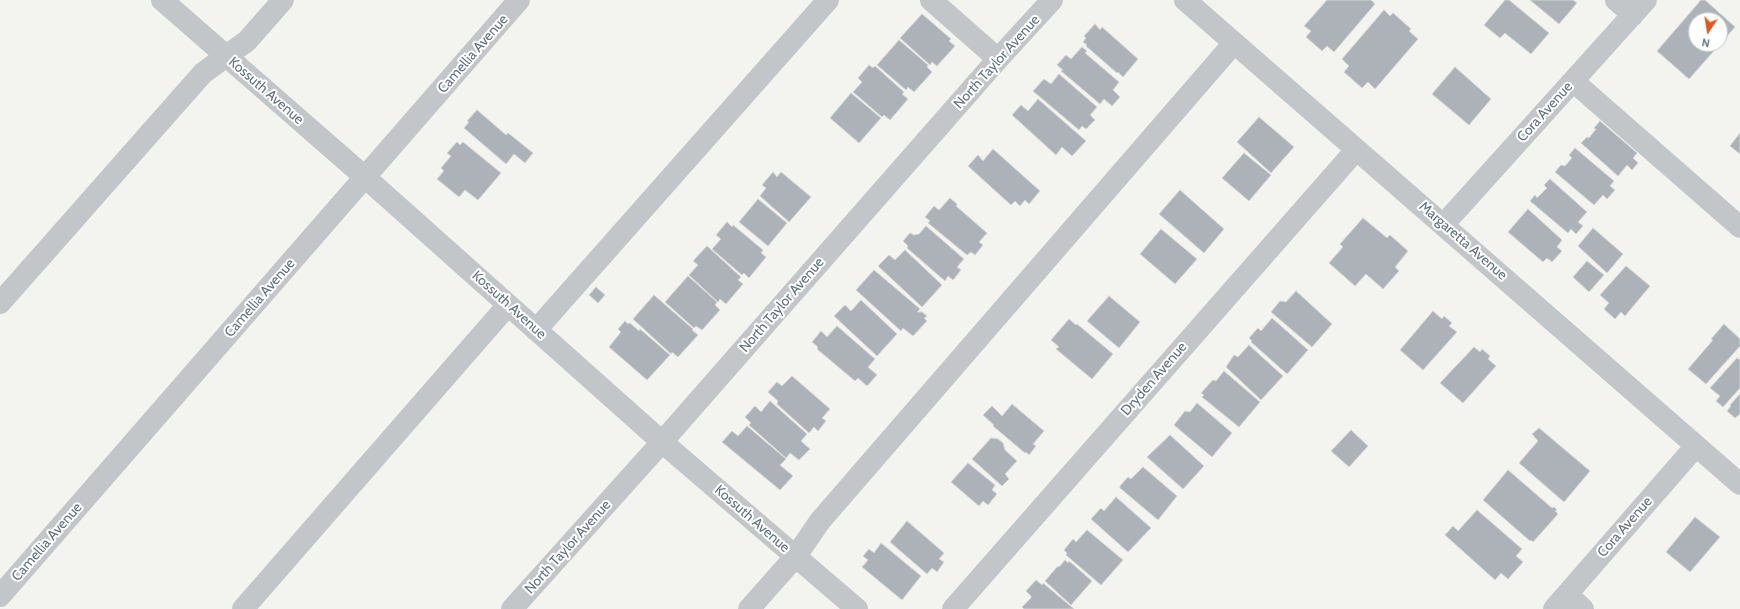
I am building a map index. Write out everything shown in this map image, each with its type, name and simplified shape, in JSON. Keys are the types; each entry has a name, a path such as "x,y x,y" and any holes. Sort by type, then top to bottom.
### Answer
{"street":[{"name":"Kossuth Avenue","path":"162,0 366,178 662,442 857,609"},
{"path":"0,303 203,73 247,41 283,0"},
{"name":"Camellia Avenue","path":"0,596 520,0"},
{"path":"536,330 828,0"},
{"path":"931,0 998,59"},
{"name":"North Taylor Avenue","path":"512,609 662,442 998,59 1052,0"},
{"name":"Margaretta Avenue","path":"1185,0 1356,150 1444,224 1740,484"},
{"path":"1616,0 1640,8"},
{"name":"Cora Avenue","path":"1444,224 1640,8"},
{"path":"749,609 796,556 825,515 1234,43"},
{"path":"1573,81 1740,227"},
{"name":"Dryden Avenue","path":"953,609 1356,150"},
{"path":"243,609 508,305"},
{"name":"Cora Avenue","path":"1560,602 1696,446"},
{"path":"1560,602 1583,609"}],"building":[{"path":"1327,0 1371,0 1375,4 1334,52 1327,46 1322,51 1306,37 1311,31 1304,26"},
{"path":"1505,0 1509,0 1549,33 1531,54 1505,33 1500,38 1484,25"},
{"path":"1530,0 1573,0 1577,3 1559,24"},
{"path":"1701,0 1705,0 1718,12 1691,12"},
{"path":"1384,10 1390,16 1393,13 1411,29 1409,31 1418,39 1375,89 1368,82 1362,88 1344,72 1349,66 1342,59"},
{"path":"922,14 951,39 949,41 955,46 937,66 932,62 930,65 900,38"},
{"path":"1688,15 1688,52 1713,52 1689,79 1657,51"},
{"path":"1728,21 1735,27 1728,35"},
{"path":"1095,24 1100,30 1102,27 1138,59 1123,77 1083,42 1086,38 1084,36"},
{"path":"899,40 928,65 927,67 932,72 914,92 908,87 906,90 877,65"},
{"path":"1082,47 1087,51 1085,53 1119,82 1113,90 1120,97 1112,106 1104,99 1100,104 1061,71 1063,70 1057,65 1066,55 1071,59"},
{"path":"869,65 873,68 875,66 904,92 902,94 908,99 890,120 884,115 882,117 853,92 862,82 858,78"},
{"path":"1455,67 1491,99 1469,125 1432,94"},
{"path":"1059,74 1097,107 1090,115 1095,120 1086,129 1082,126 1079,130 1033,91 1044,79 1051,84"},
{"path":"851,93 881,118 859,143 830,118"},
{"path":"1038,99 1086,141 1072,156 1062,147 1056,155 1012,115 1021,105 1028,111"},
{"path":"477,110 506,135 508,133 533,153 525,163 514,154 506,164 464,128 469,122 467,121"},
{"path":"1259,117 1294,147 1271,173 1237,142"},
{"path":"1600,121 1637,153 1633,158 1638,163 1632,170 1627,165 1618,176 1581,143 1587,137 1589,138 1596,129 1594,128"},
{"path":"1740,133 1740,154 1730,146"},
{"path":"457,142 460,145 463,142 501,173 478,200 465,190 459,197 437,179 444,171 441,168 451,156 447,153"},
{"path":"1575,148 1614,181 1610,186 1615,190 1607,199 1603,195 1594,205 1555,172 1561,165 1565,166 1572,158 1569,155"},
{"path":"993,149 1040,191 1029,204 1025,200 1020,206 1015,201 1011,205 968,166 978,155 983,161"},
{"path":"1244,153 1271,175 1249,201 1222,178"},
{"path":"773,172 777,177 781,172 811,197 789,222 760,196 766,188 762,185"},
{"path":"1550,179 1587,212 1578,222 1583,226 1576,234 1571,229 1568,233 1530,201 1535,195 1537,198 1547,188 1544,185"},
{"path":"1180,190 1224,229 1204,253 1159,214"},
{"path":"950,198 957,204 956,206 987,233 979,242 983,245 975,255 971,252 967,255 928,223 930,221 925,217 934,206 939,210"},
{"path":"758,199 787,223 768,246 739,222"},
{"path":"1528,209 1562,240 1557,247 1562,251 1552,262 1547,258 1543,262 1508,232"},
{"path":"1363,218 1387,238 1390,235 1408,251 1395,267 1399,271 1383,289 1366,274 1355,286 1329,263 1343,247 1340,244"},
{"path":"727,222 732,227 733,225 763,250 761,253 766,257 749,278 744,273 742,275 712,249 721,239 716,235"},
{"path":"926,226 964,259 957,267 961,270 953,280 948,276 945,281 907,248 908,246 903,241 910,233 914,235 919,234"},
{"path":"1593,228 1623,254 1607,273 1578,246"},
{"path":"1161,229 1197,259 1175,284 1140,254"},
{"path":"707,246 741,277 738,280 743,284 726,304 720,299 718,302 689,275 698,265 693,261"},
{"path":"905,250 942,285 922,307 878,266 889,255 895,260"},
{"path":"1587,261 1604,275 1589,292 1573,277"},
{"path":"1626,266 1650,286 1625,316 1621,312 1615,319 1604,309 1609,303 1600,295"},
{"path":"874,270 920,309 917,312 922,312 927,316 924,318 927,321 913,336 903,328 901,331 856,290"},
{"path":"688,276 717,302 715,305 720,310 702,330 696,326 694,328 665,302"},
{"path":"596,287 605,295 598,303 589,295"},
{"path":"1296,291 1332,324 1312,347 1271,312 1280,301 1286,302"},
{"path":"654,295 698,335 678,357 672,352 671,354 633,319"},
{"path":"1109,296 1140,322 1119,348 1087,321"},
{"path":"861,300 897,334 877,356 834,316 845,305 851,311"},
{"path":"1433,311 1442,319 1444,316 1452,323 1449,326 1457,332 1423,370 1400,350"},
{"path":"1272,318 1308,350 1287,374 1251,342 1252,341 1249,338 1258,328 1261,331"},
{"path":"1069,319 1113,354 1092,379 1056,349 1059,347 1051,340"},
{"path":"625,321 628,324 630,323 639,331 640,329 670,355 647,380 609,347 621,332 618,329"},
{"path":"1724,324 1740,339 1740,346 1706,384 1688,369 1713,340 1711,339"},
{"path":"837,326 875,359 868,367 877,375 867,386 858,378 855,381 817,349 818,347 812,342 821,331 827,337"},
{"path":"1249,345 1283,376 1261,400 1226,367 1234,355 1238,357"},
{"path":"1474,347 1480,352 1482,349 1490,356 1488,359 1496,366 1463,403 1440,383"},
{"path":"1737,358 1740,360 1740,388 1723,407 1716,401 1720,396 1710,388"},
{"path":"1224,371 1260,402 1239,427 1202,397 1204,395 1201,393 1213,380 1216,381"},
{"path":"792,376 830,409 822,418 826,421 818,431 814,427 809,433 777,404 778,401 768,392 777,382 782,386"},
{"path":"1740,394 1740,414 1735,418 1727,411 1731,406 1730,405"},
{"path":"770,401 807,434 801,441 810,449 799,460 790,453 786,458 749,425 751,423 745,417 755,406 761,412"},
{"path":"1197,403 1232,433 1212,457 1174,425 1185,411 1190,412"},
{"path":"1012,404 1044,431 1033,444 1036,446 1029,455 993,426 994,425 983,415 992,406 1002,416"},
{"path":"747,426 786,459 780,465 793,476 780,490 722,442 732,431 738,436"},
{"path":"1539,428 1590,471 1564,502 1519,463 1538,441 1532,434"},
{"path":"1351,430 1368,446 1349,467 1331,451"},
{"path":"1170,435 1204,466 1183,489 1147,457"},
{"path":"991,438 998,439 1003,443 1005,450 1017,461 1005,474 1009,479 1002,486 972,459"},
{"path":"968,463 995,485 992,490 997,494 988,505 983,501 979,506 951,482"},
{"path":"1143,467 1177,496 1158,520 1120,488 1128,477 1131,479"},
{"path":"1508,470 1552,508 1554,507 1557,510 1555,511 1558,514 1533,542 1483,500"},
{"path":"1116,497 1151,528 1128,552 1091,519 1101,508 1104,511"},
{"path":"1477,510 1522,549 1516,556 1523,562 1508,579 1501,573 1495,580 1445,535 1453,526 1458,531"},
{"path":"1695,517 1720,537 1690,572 1666,552"},
{"path":"907,521 944,553 939,559 944,562 937,572 932,568 927,574 890,542"},
{"path":"1087,530 1123,560 1101,585 1066,555 1067,553 1064,550 1073,539 1076,542"},
{"path":"881,543 921,576 902,600 862,567 868,560 863,556 869,549 874,553"},
{"path":"1065,560 1068,563 1069,561 1092,581 1071,605 1045,581"},
{"path":"1036,580 1042,585 1043,583 1074,609 1024,609 1022,607 1031,598 1026,591"}]}
